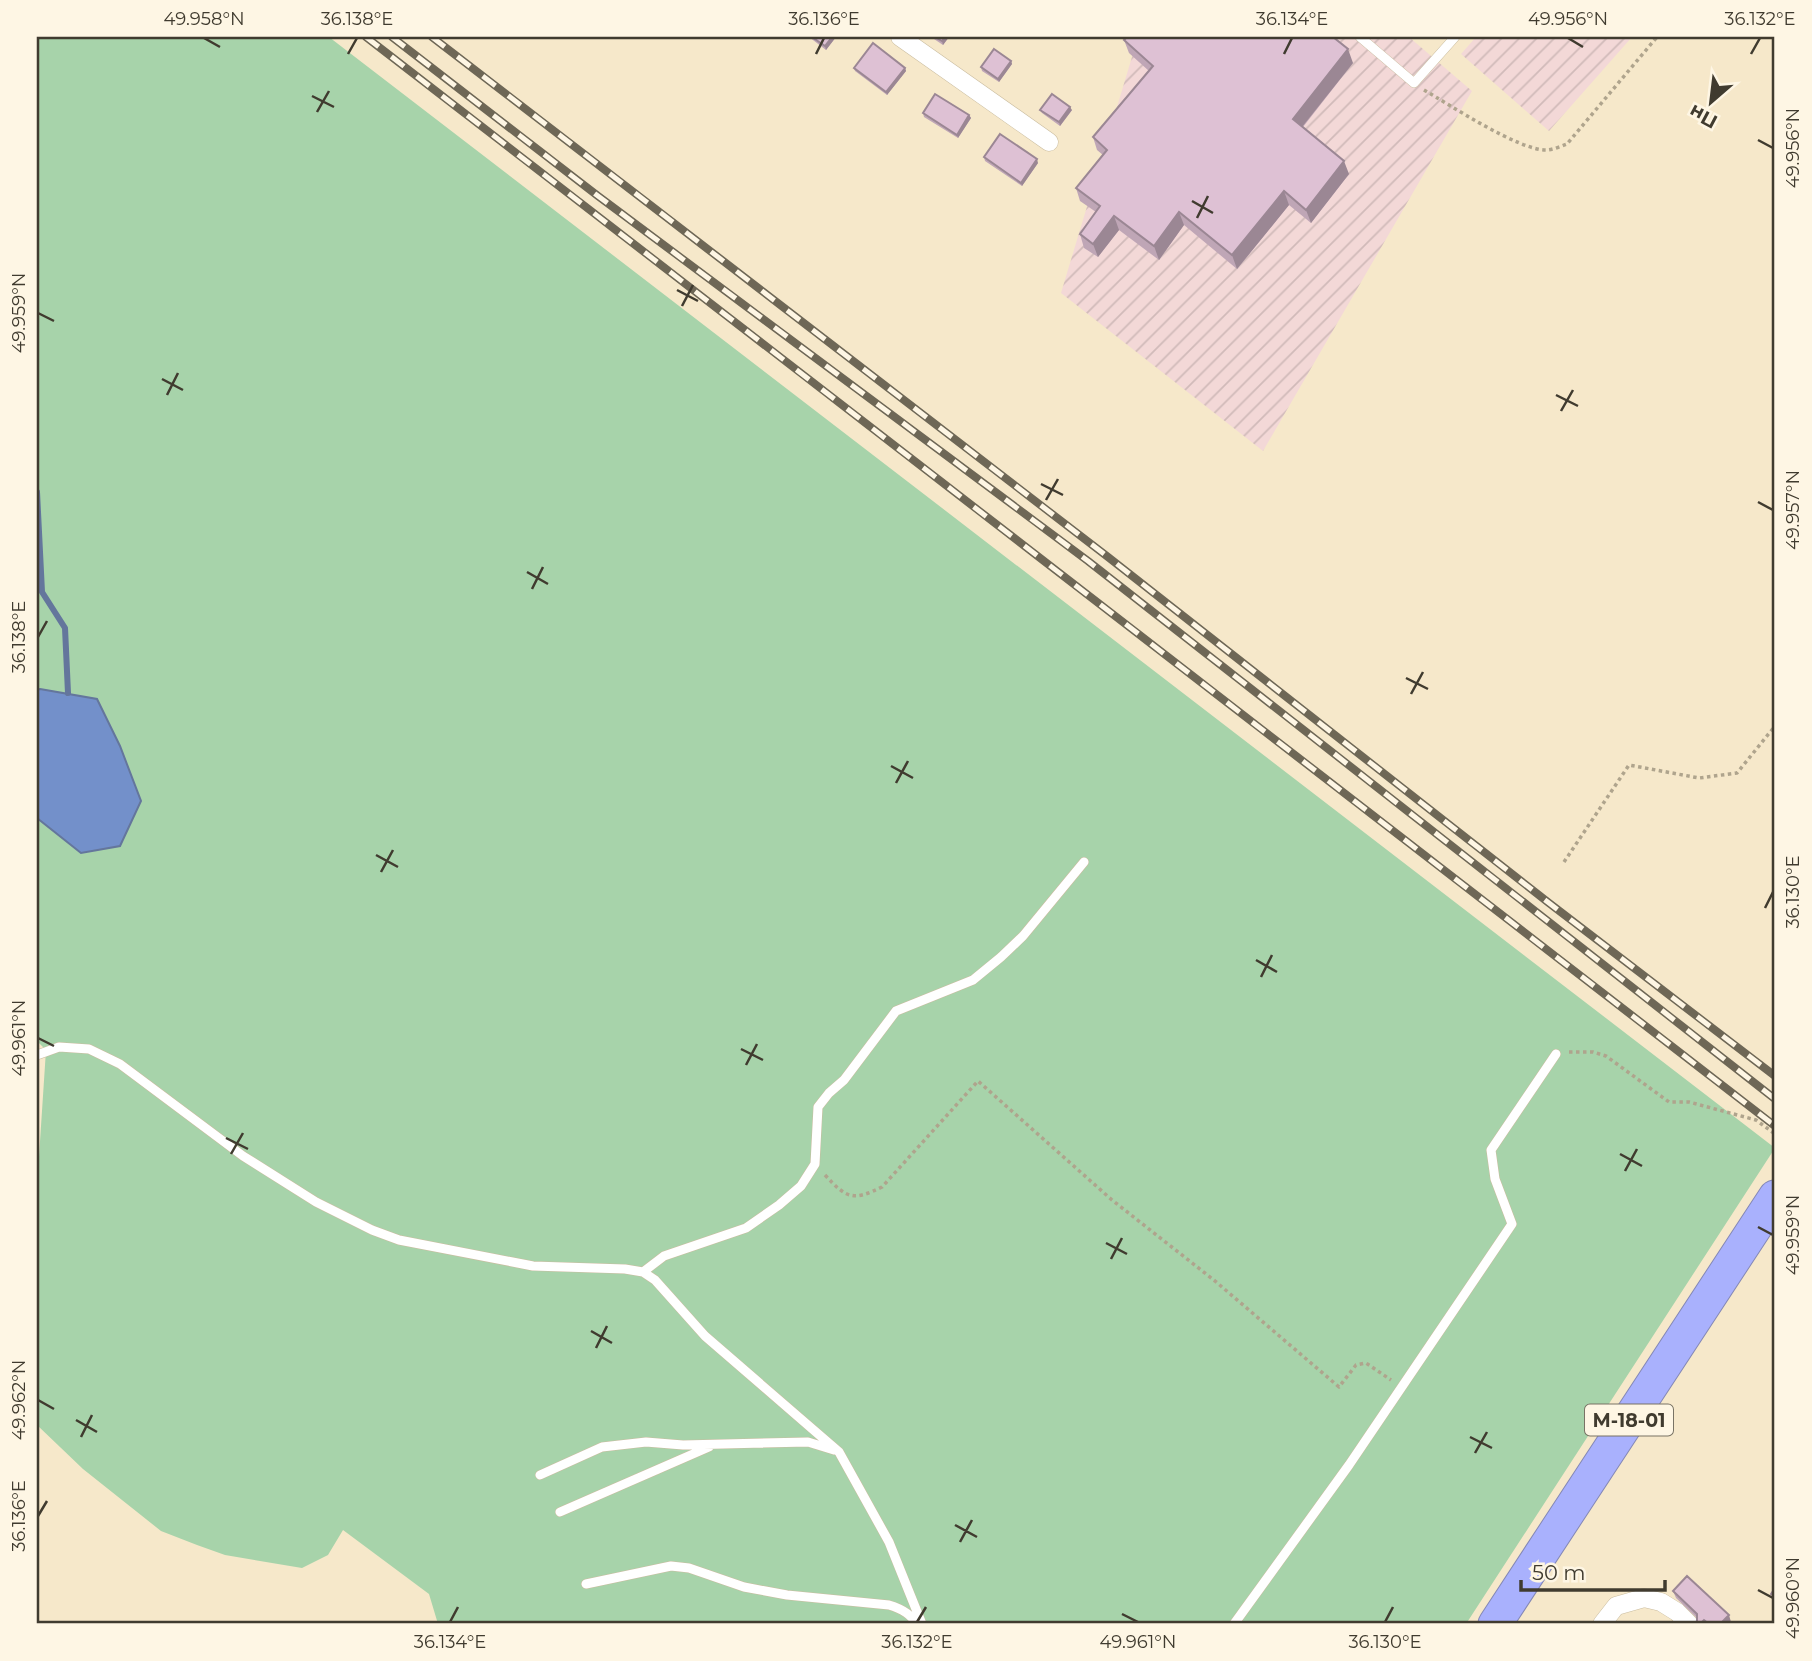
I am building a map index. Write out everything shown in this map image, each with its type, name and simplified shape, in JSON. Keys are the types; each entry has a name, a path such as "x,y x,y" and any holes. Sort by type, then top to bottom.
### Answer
{"highway":[{"name":"М-18-01","path":"1495,1624 1769,1206"}],"street":[{"path":"900,37 1049,142"},
{"path":"1602,1624 1616,1606 1644,1598 1661,1602 1689,1624"}],"lane":[{"path":"1360,37 1414,83 1455,37"},
{"path":"643,1272 664,1256 746,1228 779,1206 801,1186 815,1164 818,1107 844,1080 896,1011 973,980 1023,936 1084,862"},
{"path":"37,1055 59,1047 89,1049 120,1064 243,1156 305,1195 372,1230 399,1240 533,1266 643,1272 654,1280 705,1336 839,1451 889,1542 922,1624"},
{"path":"1234,1624 1349,1465 1512,1224 1495,1179 1491,1150 1556,1054"},
{"path":"540,1475 602,1447 646,1442 683,1446 808,1442 839,1451"},
{"path":"560,1512 715,1445"},
{"path":"586,1584 660,1568 689,1568 744,1587 765,1591 888,1605 901,1609 915,1624"}],"path":[{"path":"1414,83 1478,123 1524,144 1545,150 1567,144 1657,37"},
{"path":"1564,862 1629,765 1699,778 1737,773 1775,726"},
{"path":"1556,1054 1593,1052 1606,1056 1669,1102 1689,1102 1756,1120 1775,1134"},
{"path":"815,1164 841,1193 861,1197 882,1187 978,1082 1112,1200 1215,1281 1339,1387 1356,1364 1366,1363 1402,1387"}],"shaded area":[{"path":"1138,37 1409,37 1472,91 1263,451 1061,293"},
{"path":"1476,37 1632,37 1549,131 1461,54"}],"green space":[{"path":"37,37 329,37 1775,1148 1466,1624 1204,1624 1202,1621 1192,1624 438,1624 429,1594 343,1530 328,1555 302,1568 225,1555 161,1531 83,1469 37,1425 37,1187 46,1050 37,1041"}],"water":[{"path":"37,690 97,699 120,746 141,801 120,846 81,853 37,818"}],"building":[{"path":"812,37 832,37 825,46"},
{"path":"1127,37 1333,37 1348,49 1293,119 1344,161 1306,210 1284,191 1232,255 1179,212 1154,246 1114,216 1093,244 1080,234 1100,206 1076,188 1107,150 1093,137 1153,66 1124,40"},
{"path":"873,43 905,68 886,92 854,68"},
{"path":"994,49 1011,61 998,79 981,67"},
{"path":"935,94 969,115 957,135 923,113"},
{"path":"1052,94 1070,107 1059,122 1040,110"},
{"path":"1000,134 1037,159 1021,183 984,157"},
{"path":"1687,1576 1729,1615 1723,1621 1728,1624 1709,1624 1704,1620 1700,1624 1694,1624 1697,1614 1673,1591"}],"waterway":[{"path":"37,492 42,592 65,628 68,693"}],"railway":[{"path":"366,37 1775,1126"},
{"path":"392,37 598,196 1088,561 1775,1099"},
{"path":"432,37 1108,557 1549,903 1775,1076"}]}
